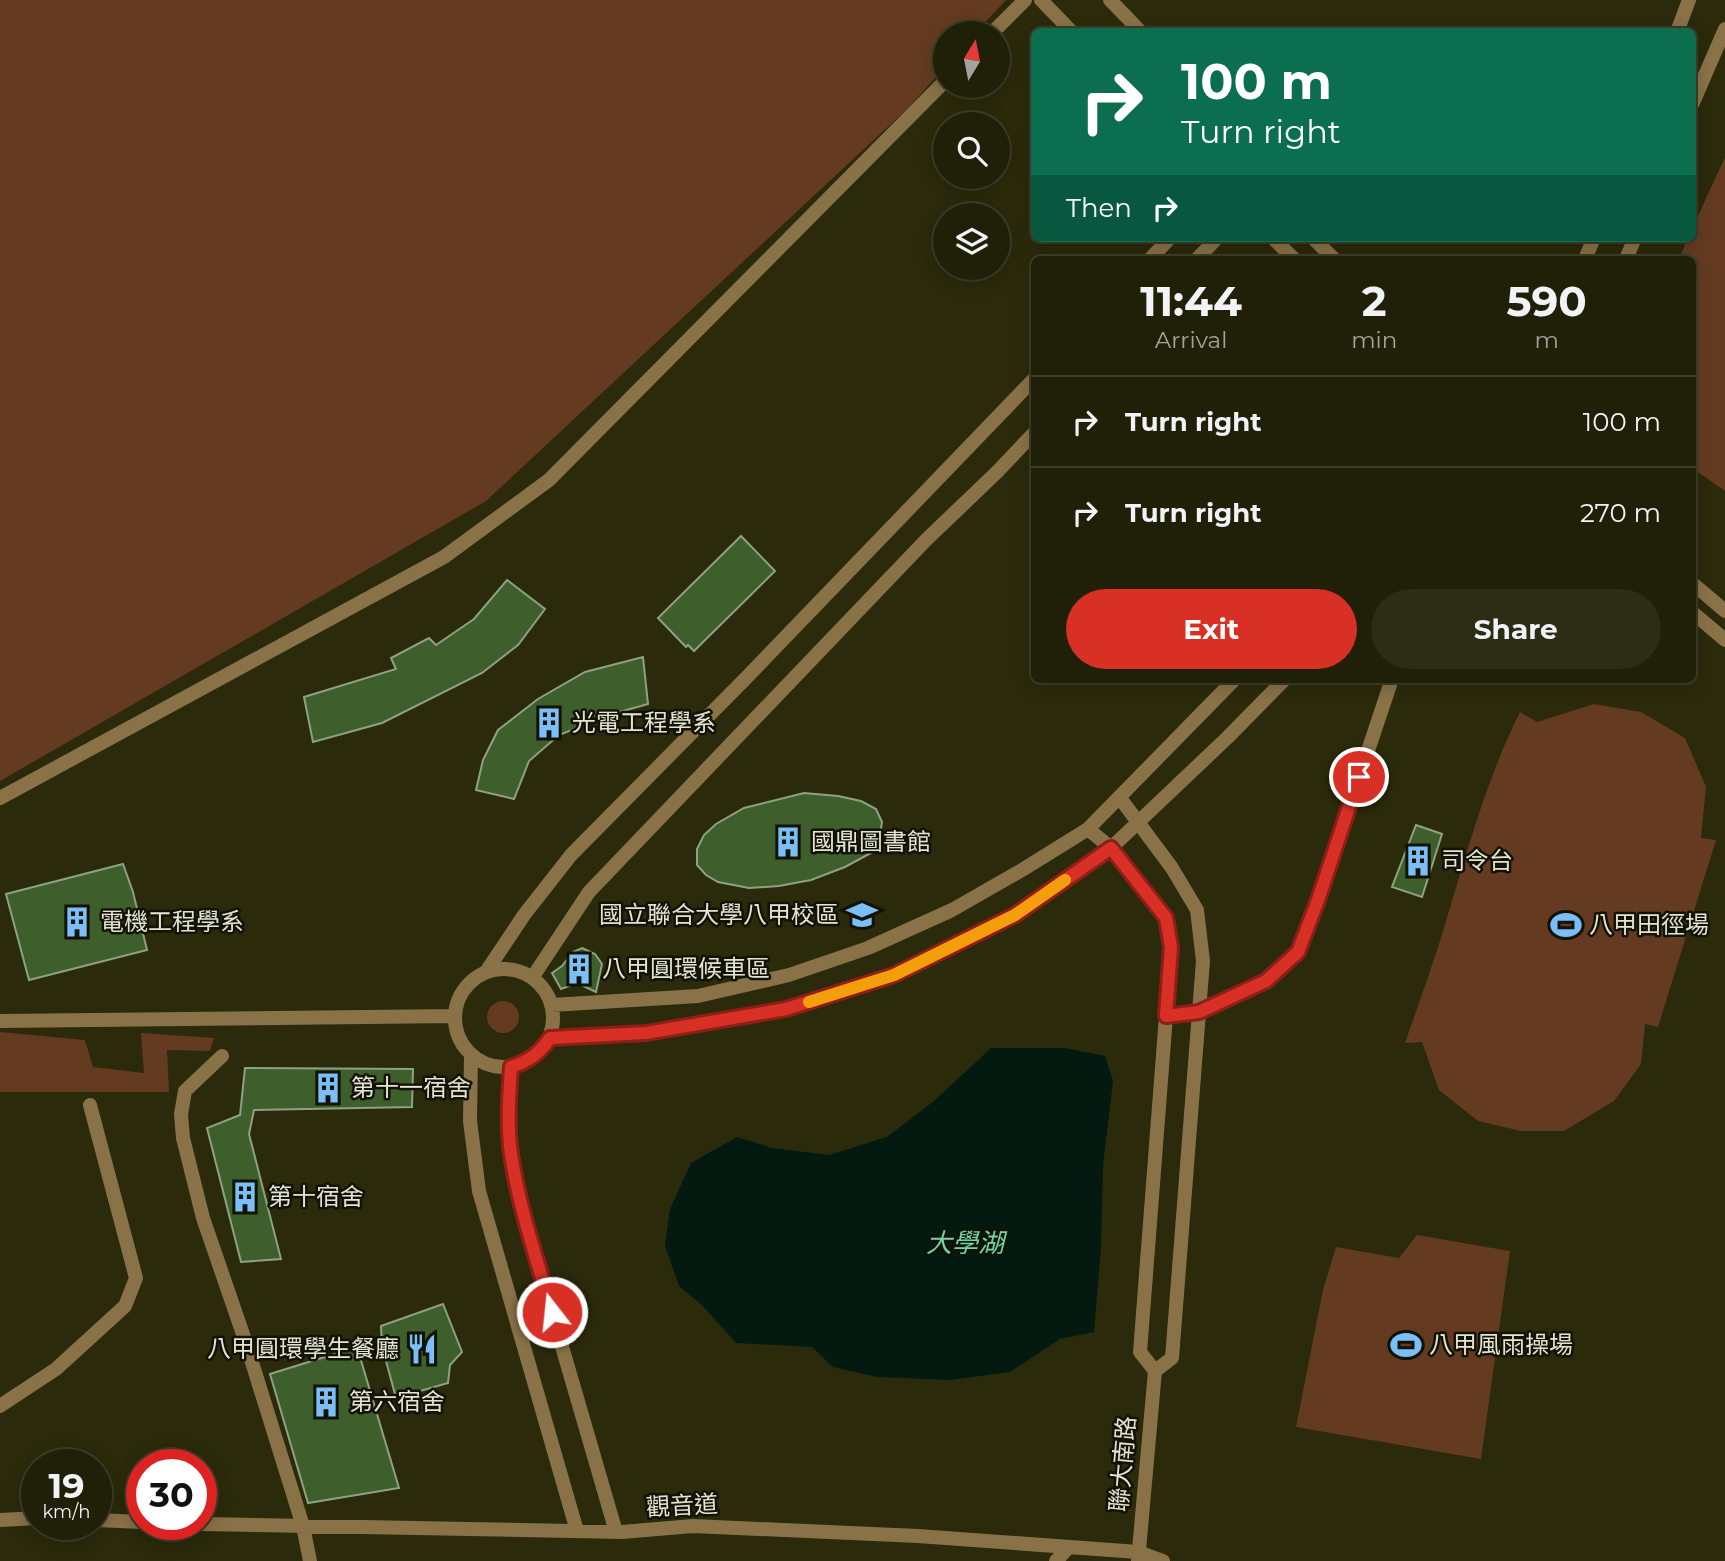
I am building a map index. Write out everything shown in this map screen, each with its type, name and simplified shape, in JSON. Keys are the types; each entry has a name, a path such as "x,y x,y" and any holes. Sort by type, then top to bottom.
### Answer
{"street":[{"path":"1004,21 1025,0"},
{"path":"1041,0 1068,28"},
{"path":"1110,0 1137,28"},
{"path":"1678,28 1689,0"},
{"path":"1696,96 1725,29"},
{"path":"0,798 444,557 549,481 933,93"},
{"path":"1153,256 1166,242"},
{"path":"1200,256 1213,242"},
{"path":"1277,242 1291,256"},
{"path":"1317,242 1331,256"},
{"path":"486,972 502,969 518,971 532,978 541,985 552,1005 554,1022 550,1038 541,1052 527,1062 511,1067 489,1065 471,1055 457,1030 455,1016 462,993 470,983 486,972 524,915 571,855 720,705 1031,382"},
{"path":"532,978 589,892 926,540 1031,436"},
{"path":"1696,586 1725,611"},
{"path":"1696,615 1725,640"},
{"path":"552,1005 698,996 789,975 868,948 952,909 1088,829 1231,683"},
{"path":"550,1038 646,1033 786,1009 894,975 1015,915 1111,848 1281,683"},
{"path":"1166,1016 1199,1012 1266,981 1298,952 1391,683"},
{"path":"1088,829 1111,848 1166,918 1171,947 1139,1352 1155,1371 1171,1358 1203,961 1197,910 1139,821 1120,798"},
{"path":"0,1021 455,1016"},
{"path":"471,1055 470,1121 479,1191 578,1531"},
{"path":"222,1056 185,1091 181,1114 183,1138 203,1218 246,1343 303,1526 310,1561"},
{"path":"511,1067 511,1152 522,1209 616,1532"},
{"path":"0,1406 56,1369 125,1306 136,1278 90,1105"},
{"name":"聯大南路","path":"1138,1556 1155,1371"},
{"path":"0,1520 21,1519"},
{"name":"觀音道","path":"217,1524 616,1532 719,1526 1069,1547 1163,1561"},
{"path":"1056,1561 1069,1547"}],"shaded area":[{"path":"0,0 1006,0 986,21 933,21 933,80 907,109 486,501 0,781"},
{"path":"1725,157 1725,491 1696,471 1696,256 1680,256 1686,242 1696,242 1696,220"},
{"name":"八甲田徑場","path":"1594,704 1641,712 1685,738 1706,787 1701,838 1716,840 1658,1027 1645,1024 1641,1064 1614,1101 1564,1131 1521,1131 1478,1121 1439,1090 1422,1042 1405,1043 1485,796 1520,712 1537,722"},
{"path":"503,1001 515,1005 519,1017 515,1029 503,1033 491,1029 487,1017 491,1005"},
{"path":"0,1032 85,1040 93,1067 144,1073 141,1033 214,1038 210,1051 167,1050 169,1092 0,1092"},
{"name":"八甲風雨操場","path":"1417,1235 1510,1251 1481,1459 1296,1427 1323,1290 1336,1247 1399,1258"}],"water":[{"name":"大學湖","path":"991,1048 1065,1048 1105,1056 1113,1081 1103,1165 1101,1248 1094,1332 1060,1339 1010,1372 950,1380 877,1377 833,1367 812,1347 736,1343 702,1305 679,1286 665,1246 670,1209 691,1163 737,1137 772,1148 829,1155 887,1137 934,1101"}],"building":[{"path":"741,536 775,571 694,651 688,645 686,647 658,618"},
{"path":"507,580 545,609 518,645 482,673 382,723 313,742 304,697 396,669 391,658 429,638 436,645 474,619"},
{"name":"光電工程學系","path":"643,657 648,704 609,715 559,735 529,761 514,799 476,790 483,760 498,730 538,699 585,672"},
{"name":"國鼎圖書館","path":"804,793 861,801 876,809 882,822 880,835 871,853 811,880 779,886 749,888 718,882 706,875 697,865 697,849 704,835 716,824 744,808"},
{"name":"司令台","path":"1416,825 1442,834 1422,897 1392,887"},
{"name":"電機工程學系","path":"123,864 133,892 147,950 29,980 6,894"},
{"name":"八甲圓環候車區","path":"582,948 595,954 602,964 596,992 577,983 561,989 552,973 562,966 573,952"},
{"path":"245,1068 413,1069 412,1107 254,1110 249,1134 281,1259 241,1262 207,1128 240,1115"},
{"name":"八甲圓環學生餐廳","path":"443,1304 462,1352 450,1365 448,1383 396,1398 382,1346 381,1326"},
{"name":"第六宿舍","path":"357,1347 399,1488 308,1503 270,1374"}],"slow traffic":[{"path":"809,1002 894,975 1015,915 1065,880"}],"place":[{"name":"光電工程學系","path":"549,723"},
{"name":"國鼎圖書館","path":"788,842"},
{"name":"司令台","path":"1418,861"},
{"name":"國立聯合大學八甲校區","path":"862,915"},
{"name":"電機工程學系","path":"77,922"},
{"name":"八甲田徑場","path":"1566,925"},
{"name":"八甲圓環候車區","path":"579,969"},
{"name":"第十一宿舍","path":"328,1088"},
{"name":"第十宿舍","path":"245,1197"},
{"name":"八甲風雨操場","path":"1406,1345"},
{"name":"八甲圓環學生餐廳","path":"422,1349"},
{"name":"第六宿舍","path":"326,1402"}],"route":[{"path":"552,1312 522,1209 511,1152 509,1094 511,1067 527,1062 541,1052 550,1038 646,1033 786,1009 894,975 1015,915 1111,848 1166,918 1171,947 1166,1016 1199,1012 1266,981 1298,952 1359,777"}]}
